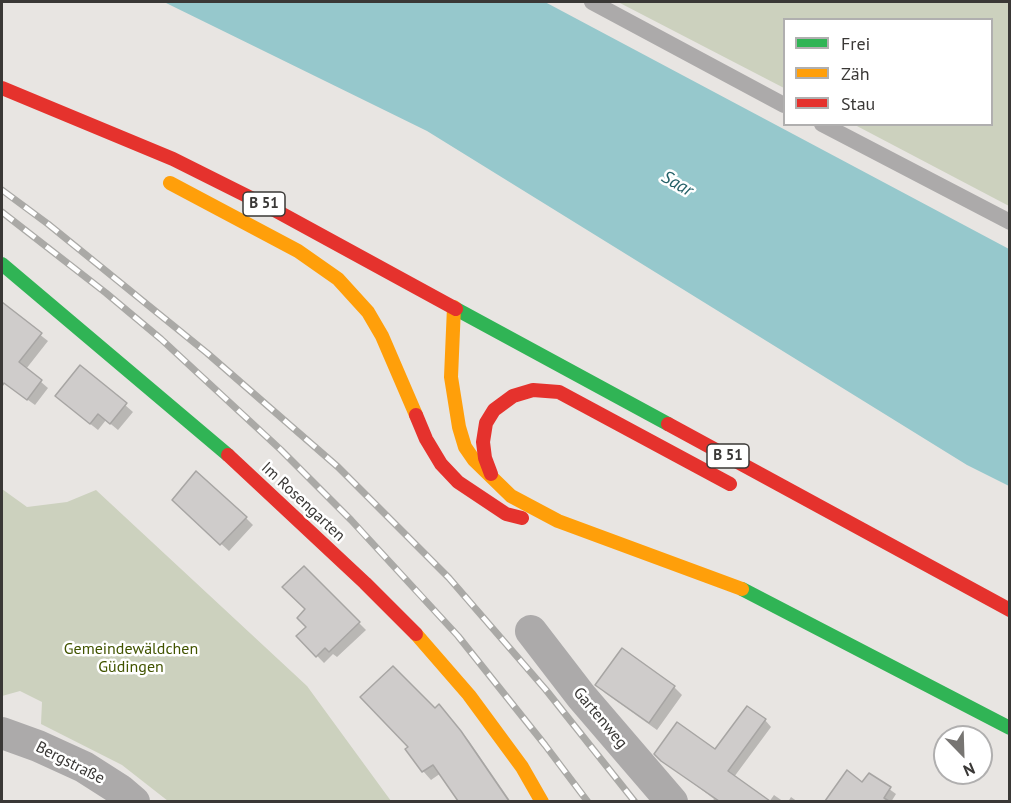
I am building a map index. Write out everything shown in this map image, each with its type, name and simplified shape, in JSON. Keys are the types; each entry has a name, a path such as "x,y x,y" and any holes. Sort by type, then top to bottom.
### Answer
{"main road":[{"name":"B 51","path":"2,88 173,159 271,208 1006,608"},
{"path":"68,116 128,155"},
{"path":"158,175 298,251 338,279 368,312 382,336 426,439 441,464 481,499 506,514 525,519 558,521"},
{"name":"Im Rosengarten","path":"2,264 243,468 374,591 424,642 469,695 522,767 542,801"},
{"path":"453,307 451,377 459,427 465,447 474,460 512,496 558,521 752,593 1010,728"},
{"path":"493,478 484,458 483,442 486,423 494,410 503,403 513,396 533,390 559,392 745,491"},
{"path":"961,599 1006,608"}],"street":[{"name":"Gartenweg","path":"531,631 581,696 672,801"},
{"name":"Bergstraße","path":"2,733 84,767 134,801"}],"lane":[{"path":"592,2 783,104"},
{"path":"826,126 1010,222"}],"green space":[{"path":"618,2 1009,2 1009,206 857,126 993,126 993,18 783,18 783,87"},
{"name":"Gemeindewäldchen Güdingen","path":"2,489 27,507 67,502 96,490 307,686 391,801 168,801 122,765 41,724 42,702 20,691 2,696"}],"water":[{"name":"Saar","path":"164,2 545,2 1009,249 1009,486 967,465 427,131"}],"building":[{"path":"2,302 42,333 19,362 42,380 27,400 4,383 2,386"},
{"path":"80,365 127,403 110,424 98,414 90,424 55,396"},
{"path":"196,471 247,517 220,545 172,500"},
{"path":"304,566 360,622 329,652 325,648 316,657 296,636 306,627 297,618 305,609 282,587"},
{"path":"622,648 675,686 649,723 595,685"},
{"path":"393,666 435,708 439,704 461,731 509,801 458,801 433,765 422,772 405,749 408,747 360,697"},
{"path":"747,706 766,719 728,771 770,801 719,801 654,754 677,722 715,749"},
{"path":"847,770 862,782 869,773 891,787 884,798 889,801 825,801"}],"railway":[{"path":"2,190 48,224 207,353 338,467 449,578 546,690 635,802"},
{"path":"2,212 161,339 281,450 351,520 458,636 588,802"}],"traffic: fast":[{"path":"2,264 228,455"},
{"path":"456,309 668,424"},
{"path":"742,589 1010,728"}],"traffic: slow":[{"path":"170,183 298,251 338,279 368,312 382,336 416,415"},
{"path":"454,307 451,377 459,427 465,447 474,460 511,496 558,521 742,589"},
{"path":"416,634 469,695 522,767 542,802"}],"traffic: jam":[{"path":"2,88 173,159 271,208 456,309"},
{"path":"491,474 485,458 483,442 486,423 494,410 513,396 533,390 559,392 730,484"},
{"path":"416,415 426,439 441,464 458,482 506,514 522,518"},
{"path":"668,424 1010,610"},
{"path":"228,455 416,634"}]}
